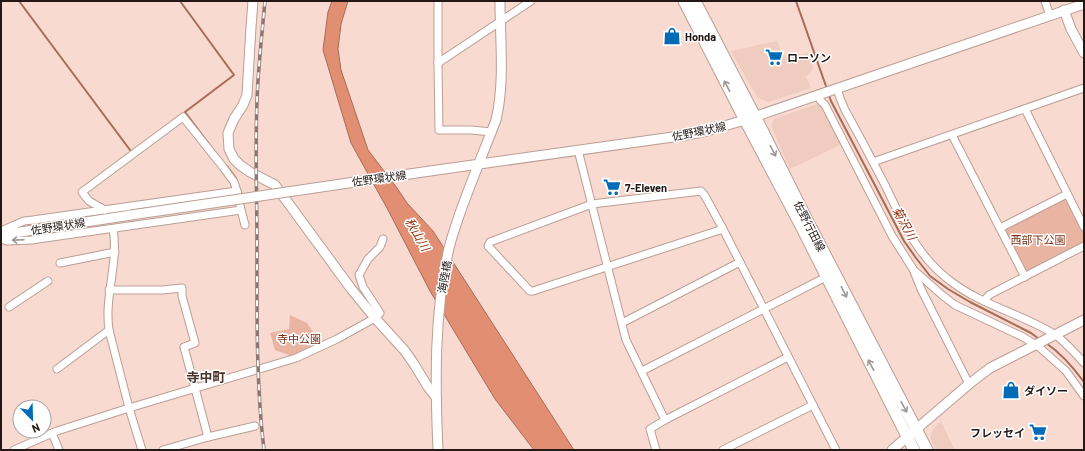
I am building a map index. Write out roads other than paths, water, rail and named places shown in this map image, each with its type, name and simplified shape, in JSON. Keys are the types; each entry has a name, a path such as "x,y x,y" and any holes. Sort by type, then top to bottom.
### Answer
{"main road":[{"name":"佐野行田線","path":"684,1 745,120 927,450"},
{"name":"佐野行田線","path":"695,1 755,116 914,450"}],"street":[{"path":"253,1 247,95 228,133 229,149 234,159 240,166 275,185 339,273 375,318 405,351 428,387 436,396"},
{"path":"438,1 439,130 471,130 492,132"},
{"name":"海陸橋","path":"438,450 436,396 437,327 442,283 449,247 455,227 466,195 492,132 500,103 500,1"},
{"path":"438,63 531,1"},
{"path":"1045,1 1050,16"},
{"name":"佐野環状線","path":"1,235 706,131 745,120 1084,4"},
{"path":"1064,10 1071,29 1084,53"},
{"path":"873,162 1084,88"},
{"path":"835,89 906,228 920,250 937,270 965,291 1039,326 1054,335 1084,363"},
{"path":"820,94 820,100 825,105 842,137 892,236 913,269 921,289 969,384"},
{"path":"1025,109 1084,227"},
{"path":"105,210 89,201 82,192 183,117 234,182 241,215 245,225"},
{"path":"952,135 1025,277"},
{"path":"578,150 626,340 665,420"},
{"path":"223,167 234,159"},
{"path":"1,231 24,222 237,191"},
{"path":"723,229 533,291 530,291 488,246 490,242 592,204 701,192 705,196 723,229 836,450"},
{"path":"1000,228 1067,194"},
{"path":"1,239 7,241 31,240 241,210"},
{"path":"113,229 115,252 109,290 107,318 129,408 142,450"},
{"path":"59,450 52,433 129,408 296,358 337,339 375,318 380,313 363,287 358,275 368,259 380,247 383,239"},
{"path":"984,301 990,295 1084,246"},
{"path":"60,263 115,252"},
{"path":"622,323 740,262"},
{"path":"913,269 932,287 955,305 1037,344 1066,371 1084,396"},
{"path":"642,371 830,275"},
{"path":"9,307 48,281"},
{"path":"109,290 162,290 182,288 182,296 195,343 184,347 208,437"},
{"path":"892,450 969,384 990,368 1084,320"},
{"path":"57,369 109,330"},
{"path":"656,450 650,429 788,357"},
{"path":"724,450 813,405"},
{"path":"163,450 208,437 255,426"},
{"path":"14,450 39,439"}],"water":[{"name":"秋山川","path":"332,1 348,1 341,24 338,49 341,70 368,150 407,203 433,231 574,450 534,450 495,399 430,291 351,143 323,50 328,12"}],"waterway":[{"path":"19,1 130,150"},
{"path":"180,1 234,75 185,112 221,160"},
{"name":"菊沢川","path":"796,1 827,89"},
{"name":"菊沢川","path":"828,93 904,241 930,276 970,302 1031,333 1039,339"},
{"path":"227,166 236,178"},
{"name":"菊沢川","path":"1046,343 1067,361 1084,382"}],"railway":[{"path":"264,450 261,425 258,348 256,137 258,76 265,1"}],"place":[{"name":"Honda","path":"672,36"},
{"name":"ローソン","path":"774,57"},
{"name":"7-Eleven","path":"612,187"},
{"name":"ダイソー","path":"1011,390"},
{"name":"フレッセイ","path":"1038,432"}],"district":[{"name":"寺中町","path":"206,377"}],"park label":[{"name":"西部下公園","path":"1038,239"},
{"name":"寺中公園","path":"299,338"}]}
